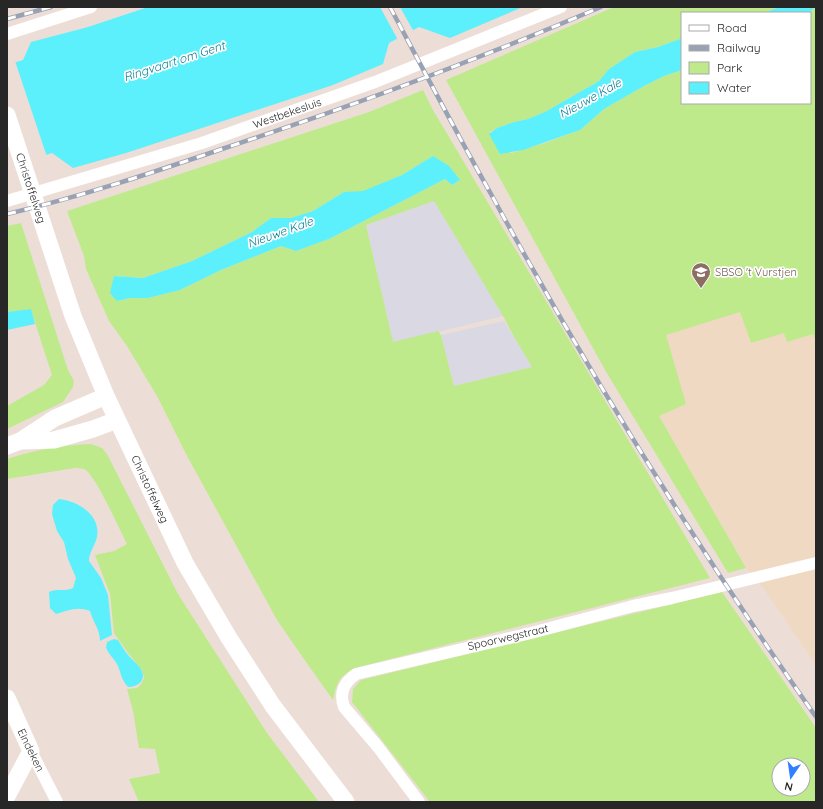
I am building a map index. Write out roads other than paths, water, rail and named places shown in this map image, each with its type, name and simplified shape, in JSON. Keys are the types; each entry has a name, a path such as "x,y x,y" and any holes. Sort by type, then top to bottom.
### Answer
{"main road":[{"name":"Christoffelweg","path":"7,115 73,316 106,396 185,563 229,638 273,706 346,802"},
{"path":"14,443 55,418 106,396"},
{"path":"14,443 54,440 93,430 117,420"},
{"name":"Eindeken","path":"7,698 31,751"},
{"path":"7,796 31,751"}],"street":[{"path":"7,34 92,7"},
{"name":"Westbekesluis","path":"7,201 202,143 375,82 561,7"},
{"name":"Spoorwegstraat","path":"419,802 378,747 344,707 342,692 345,684 356,674 816,563"},
{"name":"Eindeken","path":"31,751 57,802"}],"water":[{"name":"Ringvaart om Gent","path":"148,7 523,7 450,38 419,27 389,43 383,64 333,85 126,153 73,168 52,153 7,168 7,65 23,60 31,42 88,27"},
{"path":"780,7 815,7 810,12 766,12"},
{"name":"Nieuwe Kale","path":"681,38 681,70 664,76 644,86 604,109 580,130 523,150 500,154 489,134 497,128 528,119 545,112 599,81 609,69 635,52 658,47"},
{"name":"Nieuwe Kale","path":"433,156 449,166 460,180 452,185 445,179 329,239 296,251 281,246 221,270 180,290 148,298 130,298 117,301 110,293 114,276 143,278 192,261 252,232 271,218 291,218 313,211 344,192 363,191 402,175"},
{"path":"31,309 35,324 7,330 7,312"},
{"path":"59,499 74,503 87,510 95,522 97,537 89,561 101,578 108,595 112,635 100,641 99,633 90,611 77,609 56,614 50,608 49,592 73,588 76,578 68,559 64,542 57,531 52,514 53,505"},
{"path":"114,639 118,640 143,673 142,680 135,686 128,687 122,679 117,664 106,648 107,642"}],"railway":[{"path":"7,19 51,7"},
{"path":"390,7 452,124 528,261 606,394 646,460 729,590 816,717"},
{"path":"7,214 115,184 318,117 460,64 601,7"}],"place":[{"name":"SBSO 't Vurstjen","path":"701,289"}]}
